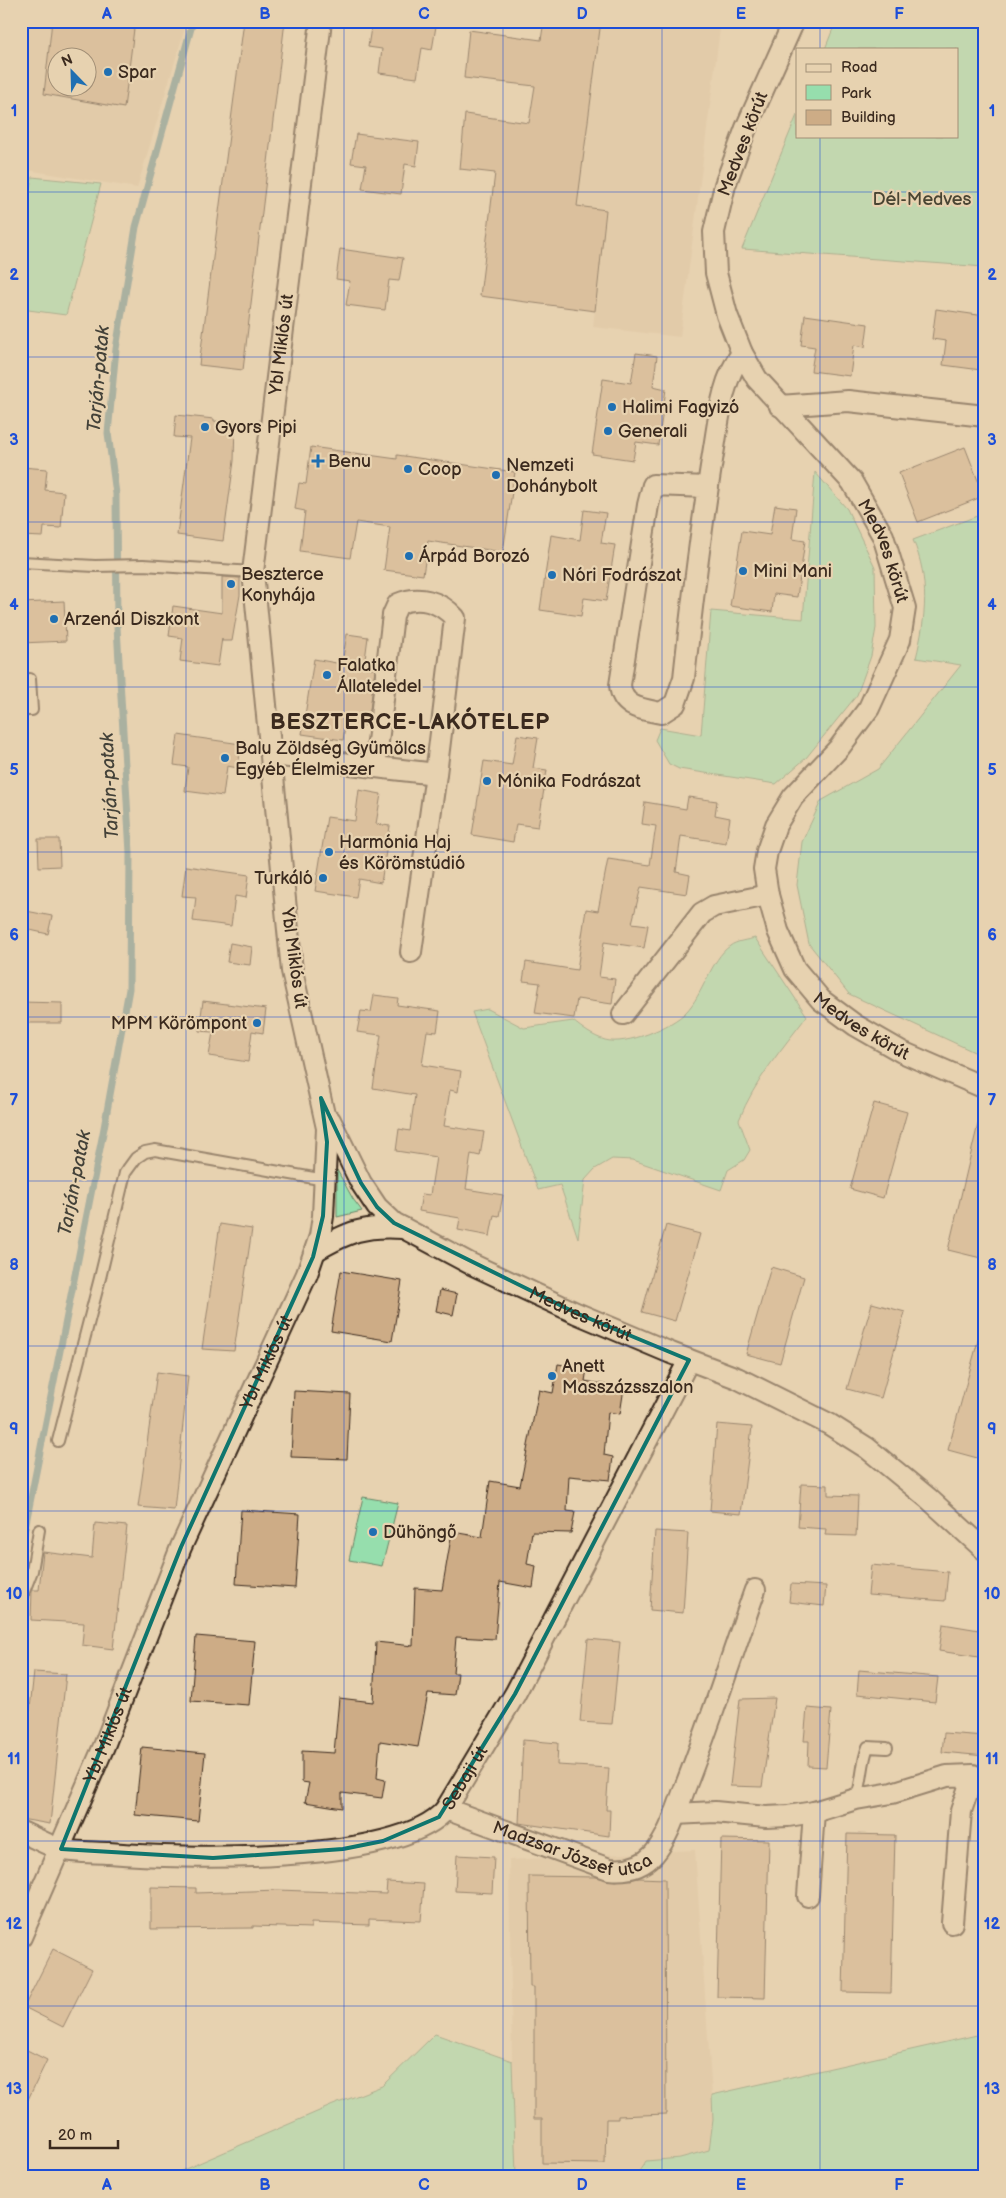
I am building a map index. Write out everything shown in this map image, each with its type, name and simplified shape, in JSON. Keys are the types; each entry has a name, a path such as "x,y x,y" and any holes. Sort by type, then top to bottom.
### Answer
{"street":[{"name":"Ybl Miklós út","path":"21,1936 61,1849 104,1746 181,1547 307,1274 315,1251 322,1216 327,1128 292,971 253,572 321,21"},
{"name":"Medves körút","path":"794,21 746,128 725,185 714,232 716,273 727,315 742,352 756,379 852,482 883,536 905,608 900,640 869,708 839,748 793,797 776,825 764,869 768,895 778,931 795,969 821,1000 855,1025 902,1052 985,1088"},
{"path":"708,487 653,485 648,505 620,685 621,695 629,704 640,709 661,713 676,704 684,678 708,487 723,399 734,364 742,352"},
{"path":"780,406 848,401 985,416"},
{"path":"375,767 393,615 398,604 410,599 438,603 455,618 436,774 411,952"},
{"path":"272,755 436,774"},
{"path":"623,1014 702,913 714,906 768,895"},
{"name":"Medves körút","path":"320,1098 338,1139 372,1199 388,1218 469,1263 576,1313 737,1378 829,1424 867,1448 928,1498 985,1550"},
{"path":"315,1251 348,1233 363,1229 380,1226 403,1228"},
{"name":"Sebaji út","path":"21,1832 61,1849 135,1855 213,1858 343,1849 383,1841 425,1826 439,1817 446,1809 515,1694 690,1360"},
{"name":"Madzsar József utca","path":"446,1809 609,1869 621,1870 645,1862 655,1853 675,1814 755,1590"},
{"path":"675,1814 715,1812 766,1817 814,1812 856,1799 892,1793 947,1776 972,1775 961,1811 952,1923"},
{"path":"808,1896 814,1812"}],"lane":[{"path":"21,562 95,566 143,565 253,572"},
{"path":"21,710 32,710 30,679"},
{"path":"58,1441 125,1173 136,1158 145,1152 155,1150 325,1180"},
{"path":"21,1599 32,1571 39,1530"},
{"path":"856,1799 859,1792 863,1761 868,1747 887,1748"}],"highlighted area":[{"path":"321,1098 361,1183 377,1207 394,1223 576,1313 689,1360 515,1694 439,1817 383,1841 343,1849 213,1858 61,1849 181,1547 313,1257 323,1216 327,1142"}],"shaded area":[{"path":"21,21 187,21 137,188 21,169"},
{"path":"601,21 721,21 680,337 593,327 606,210 546,201"},
{"path":"695,1850 712,2095 713,2120 709,2150 680,2158 646,2161 635,2177 516,2175 509,1860"}],"green space":[{"name":"Dél-Medves","path":"836,21 985,21 985,267 742,249 796,117 796,138 958,138 958,48 825,48"},
{"path":"32,177 101,184 66,315 21,309 21,239"},
{"path":"815,472 847,509 875,567 876,628 871,656 857,695 806,758 776,784 679,769 669,764 655,740 660,728 701,735 711,611 803,619"},
{"path":"985,513 985,1057 849,994 809,944 797,885 802,842 821,801 878,769 961,665 916,658 925,599 922,570 913,540"},
{"path":"755,938 807,1016 778,1053 745,1105 739,1120 750,1150 744,1160 728,1170 721,1190 633,1160 612,1159 595,1169 585,1180 578,1238 560,1185 538,1190 472,1012 488,1009 524,1028 573,1021 605,1040 614,1041 636,1038 660,1029 679,1018 692,1005 723,952 735,943"},
{"path":"337,1170 353,1199 362,1211 337,1217"},
{"name":"Dühöngő","path":"363,1497 398,1503 382,1566 349,1560"},
{"path":"985,2029 985,2177 635,2177 646,2161 680,2158 709,2150 713,2120 712,2095 977,2035"},
{"path":"435,2034 512,2061 516,2175 550,2177 167,2177 333,2105 382,2086"}],"building":[{"name":"Spar","path":"52,21 135,21 124,108 67,98 98,98 98,48 49,48"},
{"path":"244,21 285,21 243,370 199,365"},
{"path":"372,21 401,21 436,26 432,50 422,48 417,78 379,73 382,49 368,47"},
{"path":"544,21 601,21 577,206 606,210 595,311 480,296 495,173 460,169 465,114 529,123 535,86 464,78 469,30 541,40"},
{"name":"Spar","path":"48,58 48,95 44,94"},
{"path":"356,134 419,142 416,166 405,164 401,194 362,189 366,165 351,163"},
{"path":"340,249 403,258 399,281 389,280 385,310 346,305 350,281 336,279"},
{"path":"936,309 985,316 985,347 981,370 943,365 946,341 932,339"},
{"path":"805,315 868,324 865,347 854,345 850,376 811,371 815,347 801,345"},
{"path":"636,353 657,356 653,386 666,389 658,445 636,442 633,460 592,454 603,379 631,383"},
{"path":"176,415 235,422 234,461 223,541 177,535 190,438 174,437"},
{"path":"311,447 397,459 397,455 515,472 503,552 428,541 423,575 384,570 390,527 356,522 350,558 300,551 305,511 295,509 299,483 306,484"},
{"path":"965,447 984,496 918,522 899,473"},
{"path":"21,467 47,469 45,490 64,492 61,528 44,527 43,537 21,536"},
{"path":"775,505 796,508 792,539 805,541 797,597 774,594 772,612 730,606 742,531 770,535"},
{"path":"584,510 606,513 601,543 615,545 606,601 584,598 581,616 540,610 551,535 580,540"},
{"path":"222,577 240,578 240,595 232,641 222,641 222,638 218,666 180,661 183,638 169,636 173,606 222,613"},
{"path":"64,601 66,641 21,643 21,603"},
{"path":"347,634 368,637 364,667 375,669 368,726 346,722 343,740 302,734 314,659 342,664"},
{"path":"178,735 241,744 238,768 227,766 223,796 185,791 188,767 174,765"},
{"path":"517,735 538,738 533,768 547,770 538,827 516,824 513,842 472,835 484,761 512,765"},
{"path":"359,790 381,794 376,824 390,826 381,883 359,879 356,897 315,891 327,817 355,821"},
{"path":"688,797 717,801 715,815 730,818 726,843 681,836 676,872 690,875 687,894 641,887 632,923 648,925 644,948 604,942 599,977 615,979 612,1004 577,999 574,1018 535,1013 540,983 523,981 526,962 577,970 586,909 598,911 608,859 650,865 656,826 642,824 645,802 686,809"},
{"path":"38,839 59,839 60,866 39,867"},
{"path":"186,866 249,875 246,898 235,896 231,926 193,921 196,897 182,896"},
{"path":"21,910 52,916 48,934 21,928"},
{"path":"230,943 252,947 250,965 227,962"},
{"path":"374,995 398,998 397,1005 440,1011 437,1032 427,1031 422,1065 461,1071 458,1092 450,1090 444,1126 484,1132 480,1156 471,1154 466,1189 503,1195 499,1216 494,1215 490,1236 458,1230 460,1218 419,1211 422,1194 430,1195 436,1157 396,1151 399,1129 410,1131 415,1095 373,1088 381,1035 357,1032 361,1011 371,1012"},
{"path":"203,1001 266,1009 263,1033 252,1031 248,1062 209,1056 213,1032 199,1031"},
{"path":"21,1002 62,1003 62,1023 21,1023"},
{"path":"874,1103 907,1112 883,1198 850,1189"},
{"path":"978,1124 985,1124 985,1259 948,1250"},
{"path":"220,1224 252,1229 234,1351 202,1349"},
{"path":"666,1225 700,1234 675,1321 642,1312"},
{"path":"771,1267 804,1277 780,1363 746,1354"},
{"path":"341,1271 402,1281 392,1341 331,1331"},
{"path":"440,1290 457,1294 453,1315 436,1311"},
{"path":"872,1303 905,1312 881,1398 847,1389"},
{"path":"979,1337 985,1337 985,1446 981,1459 948,1450"},
{"path":"558,1364 587,1369 585,1381 624,1388 620,1414 608,1412 604,1455 613,1457 610,1480 569,1476 567,1511 575,1512 571,1533 532,1532 527,1564 536,1566 533,1588 500,1582 495,1639 456,1637 453,1673 458,1673 455,1695 428,1693 418,1747 380,1741 377,1778 385,1780 382,1798 342,1793 342,1808 305,1802 309,1783 302,1782 302,1751 334,1753 339,1698 373,1702 376,1642 413,1646 415,1588 442,1590 452,1532 482,1537 490,1481 520,1486 539,1390 553,1393"},
{"path":"157,1372 188,1376 174,1510 138,1507"},
{"path":"294,1391 350,1394 347,1459 291,1457"},
{"path":"717,1424 752,1427 741,1514 710,1511"},
{"path":"801,1484 828,1485 828,1495 858,1496 856,1536 825,1535 826,1529 798,1527"},
{"path":"241,1510 300,1514 295,1588 236,1584"},
{"path":"95,1523 127,1526 113,1649 82,1645 84,1623 31,1620 32,1590 39,1590 43,1552 92,1558"},
{"path":"655,1531 688,1533 683,1613 650,1610"},
{"path":"871,1565 948,1572 945,1601 868,1595"},
{"path":"791,1584 826,1586 824,1606 789,1602"},
{"path":"943,1624 985,1631 985,1658 939,1651"},
{"path":"196,1636 255,1641 249,1705 191,1701"},
{"path":"588,1639 620,1642 612,1724 580,1722"},
{"path":"859,1670 938,1677 935,1702 857,1694"},
{"path":"34,1672 66,1674 50,1824 21,1819 21,1789"},
{"path":"775,1698 762,1787 730,1786 740,1699"},
{"path":"807,1708 831,1710 826,1767 808,1766 809,1741 804,1741"},
{"path":"944,1733 985,1736 985,1756 942,1752"},
{"path":"523,1740 558,1743 557,1765 609,1768 606,1810 610,1810 609,1836 519,1823"},
{"path":"142,1747 205,1753 198,1821 135,1815"},
{"path":"847,1834 895,1835 891,1993 843,1992"},
{"path":"721,1839 769,1840 765,1998 717,1997"},
{"path":"457,1855 494,1857 492,1893 455,1891"},
{"path":"529,1876 596,1877 615,1881 639,1878 665,1879 666,2114 618,2116 618,2119 606,2119 605,2164 542,2163 542,2119 534,2119 534,1987 530,1987"},
{"path":"387,1882 424,1884 421,1921 369,1919 369,1925 311,1923 311,1928 253,1926 253,1928 151,1929 151,1887 196,1888 196,1893 278,1890 386,1894"},
{"path":"53,1949 92,1969 63,2027 24,2007"},
{"path":"21,2047 47,2060 21,2114"}],"waterway":[{"name":"Tarján-patak","path":"21,1548 104,1128 129,989 130,853 117,627 116,494 108,433 116,349 136,227 193,21"}],"place":[{"name":"Spar","path":"108,72"},
{"name":"Halimi Fagyizó","path":"612,407"},
{"name":"Gyors Pipi","path":"205,427"},
{"name":"Generali","path":"608,431"},
{"name":"Benu","path":"318,461"},
{"name":"Coop","path":"408,469"},
{"name":"Nemzeti Dohánybolt","path":"496,475"},
{"name":"Árpád Borozó","path":"409,556"},
{"name":"Mini Mani","path":"743,571"},
{"name":"Nóri Fodrászat","path":"552,575"},
{"name":"Beszterce Konyhája","path":"231,584"},
{"name":"Arzenál Diszkont","path":"54,619"},
{"name":"Falatka Állateledel","path":"327,675"},
{"name":"Balu Zöldség Gyümölcs Egyéb Élelmiszer","path":"225,758"},
{"name":"Mónika Fodrászat","path":"487,781"},
{"name":"Harmónia Haj és Körömstúdió","path":"329,852"},
{"name":"Turkáló","path":"323,878"},
{"name":"MPM Körömpont","path":"257,1023"},
{"name":"Anett Masszázsszalon","path":"552,1376"},
{"name":"Dühöngő","path":"373,1532"}],"district":[{"name":"BESZTERCE-LAKÓTELEP","path":"410,722"}]}
